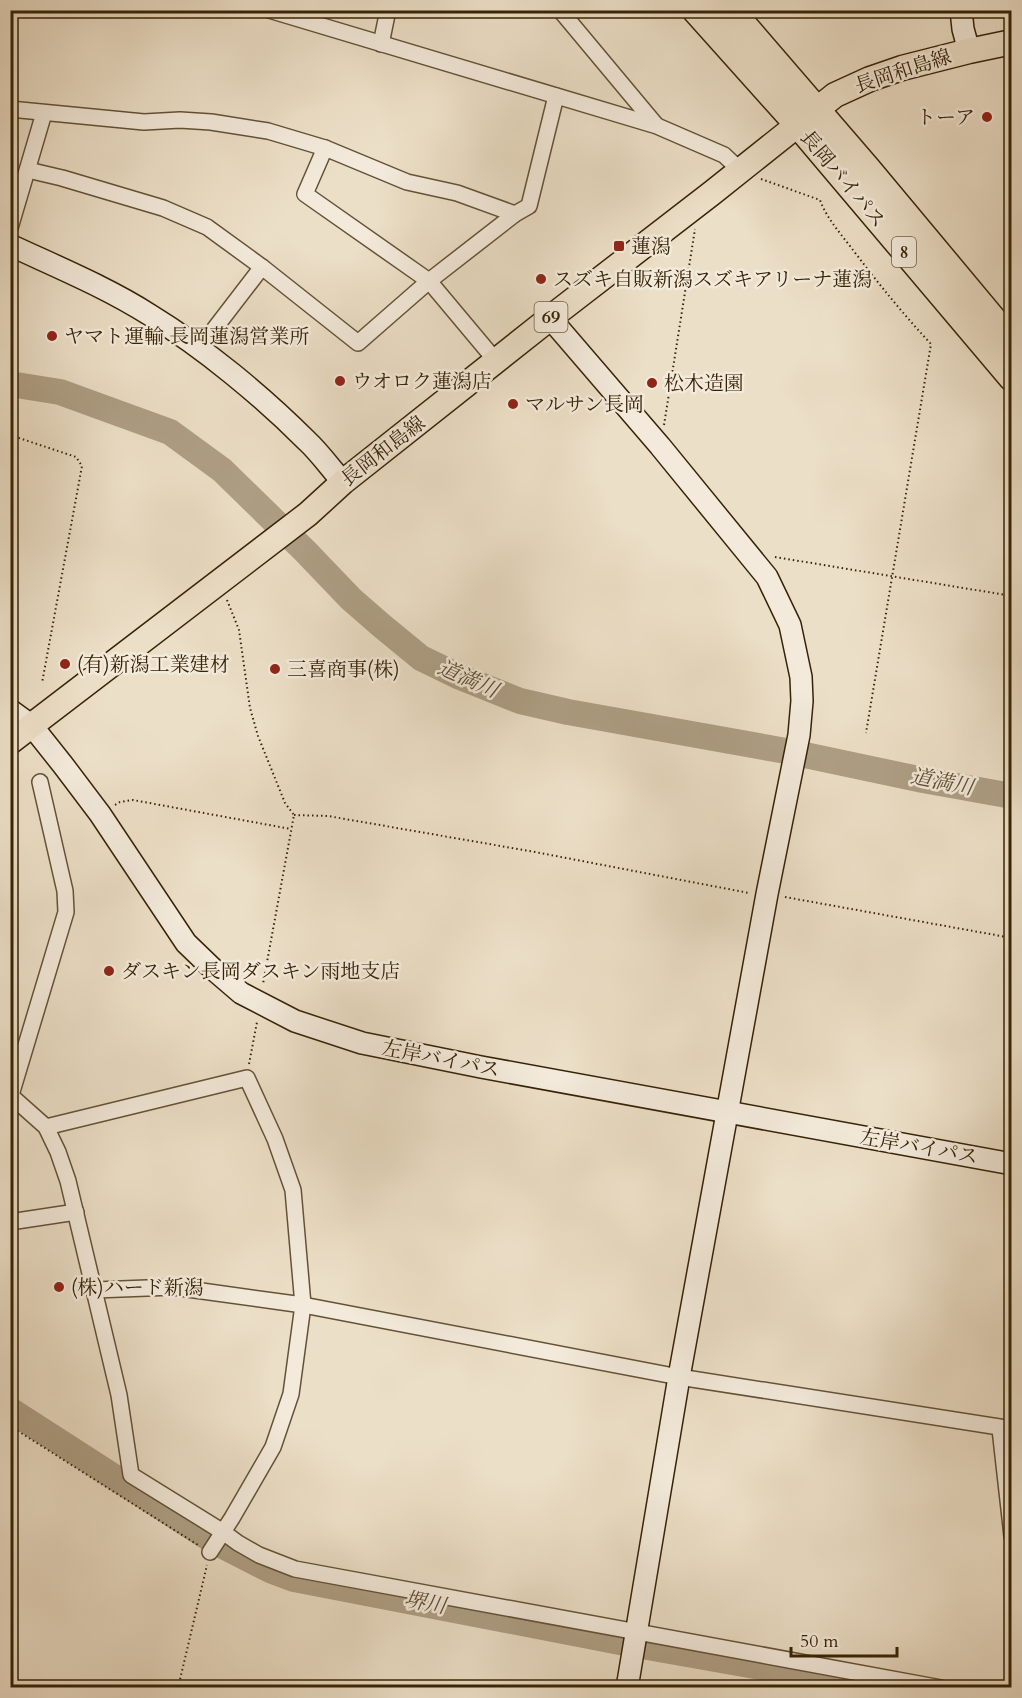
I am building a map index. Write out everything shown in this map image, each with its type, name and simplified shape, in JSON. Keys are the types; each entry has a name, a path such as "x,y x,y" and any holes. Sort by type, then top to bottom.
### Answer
{"highway":[{"name":"長岡バイパス","path":"696,10 808,118 1011,343"},
{"name":"長岡バイパス","path":"730,10 808,118 1011,377"}],"main road":[{"name":"長岡和島線","path":"10,742 308,514 343,482 835,95 902,68 969,51 1011,44"}],"street":[{"path":"269,10 657,126 724,155 745,167"},
{"path":"381,44 388,10"},
{"path":"560,10 657,126"},
{"path":"961,10 969,51"},
{"path":"28,170 164,208 207,227 358,343 429,281 515,214 529,206 555,96"},
{"path":"10,109 144,122 180,120 211,122 268,130 325,148 406,182 457,193 515,214"},
{"path":"10,228 44,113"},
{"path":"325,148 305,194 429,281 496,361"},
{"path":"10,245 150,314 199,349 263,401 308,441 343,482"},
{"path":"199,349 262,267"},
{"path":"550,318 660,446 767,577 790,625 801,677 802,701 799,735 767,894 680,1377 627,1688"},
{"name":"左岸バイパス","path":"10,710 32,726 100,814 186,943 241,993 295,1021 362,1043 481,1067 1011,1164"},
{"path":"40,782 65,891 66,912 11,1095 46,1127 58,1152 76,1212 119,1395 131,1474 259,1555 295,1569 941,1688"},
{"path":"46,1127 247,1078 275,1139 293,1190 303,1305 292,1384 285,1414 273,1446 210,1552"},
{"path":"10,1222 76,1212"},
{"path":"95,1290 173,1287 303,1305 680,1377 1006,1429 1011,1536"}],"path":[{"path":"745,167 760,179 820,200 825,213 863,264 931,344 866,733"},
{"path":"660,446 668,410 694,240 696,206"},
{"path":"10,435 76,457 82,466 42,683"},
{"path":"748,553 1011,596"},
{"path":"219,582 239,630 250,708 258,736 285,803 294,815 247,1078"},
{"path":"100,814 120,802 133,800 291,829"},
{"path":"294,815 328,816 1011,938"},
{"path":"10,1426 210,1552 201,1599 178,1688"}],"waterway":[{"name":"道満川","path":"10,384 60,392 170,432 222,470 351,599 382,626 421,658 460,677 520,701 568,712 786,751 1012,796"},
{"name":"堺川","path":"10,1410 215,1542 270,1570 294,1579 625,1643 881,1688"}],"place":[{"name":"トーア","path":"987,117"},
{"name":"蓮潟","path":"619,246"},
{"name":"スズキ自販新潟スズキアリーナ蓮潟","path":"541,279"},
{"name":"ヤマト運輸 長岡蓮潟営業所","path":"52,336"},
{"name":"ウオロク蓮潟店","path":"340,381"},
{"name":"松木造園","path":"652,383"},
{"name":"マルサン長岡","path":"513,404"},
{"name":"(有)新潟工業建材","path":"65,664"},
{"name":"三喜商事(株)","path":"275,669"},
{"name":"ダスキン長岡ダスキン雨地支店","path":"109,971"},
{"name":"(株)ハード新潟","path":"59,1287"}]}
